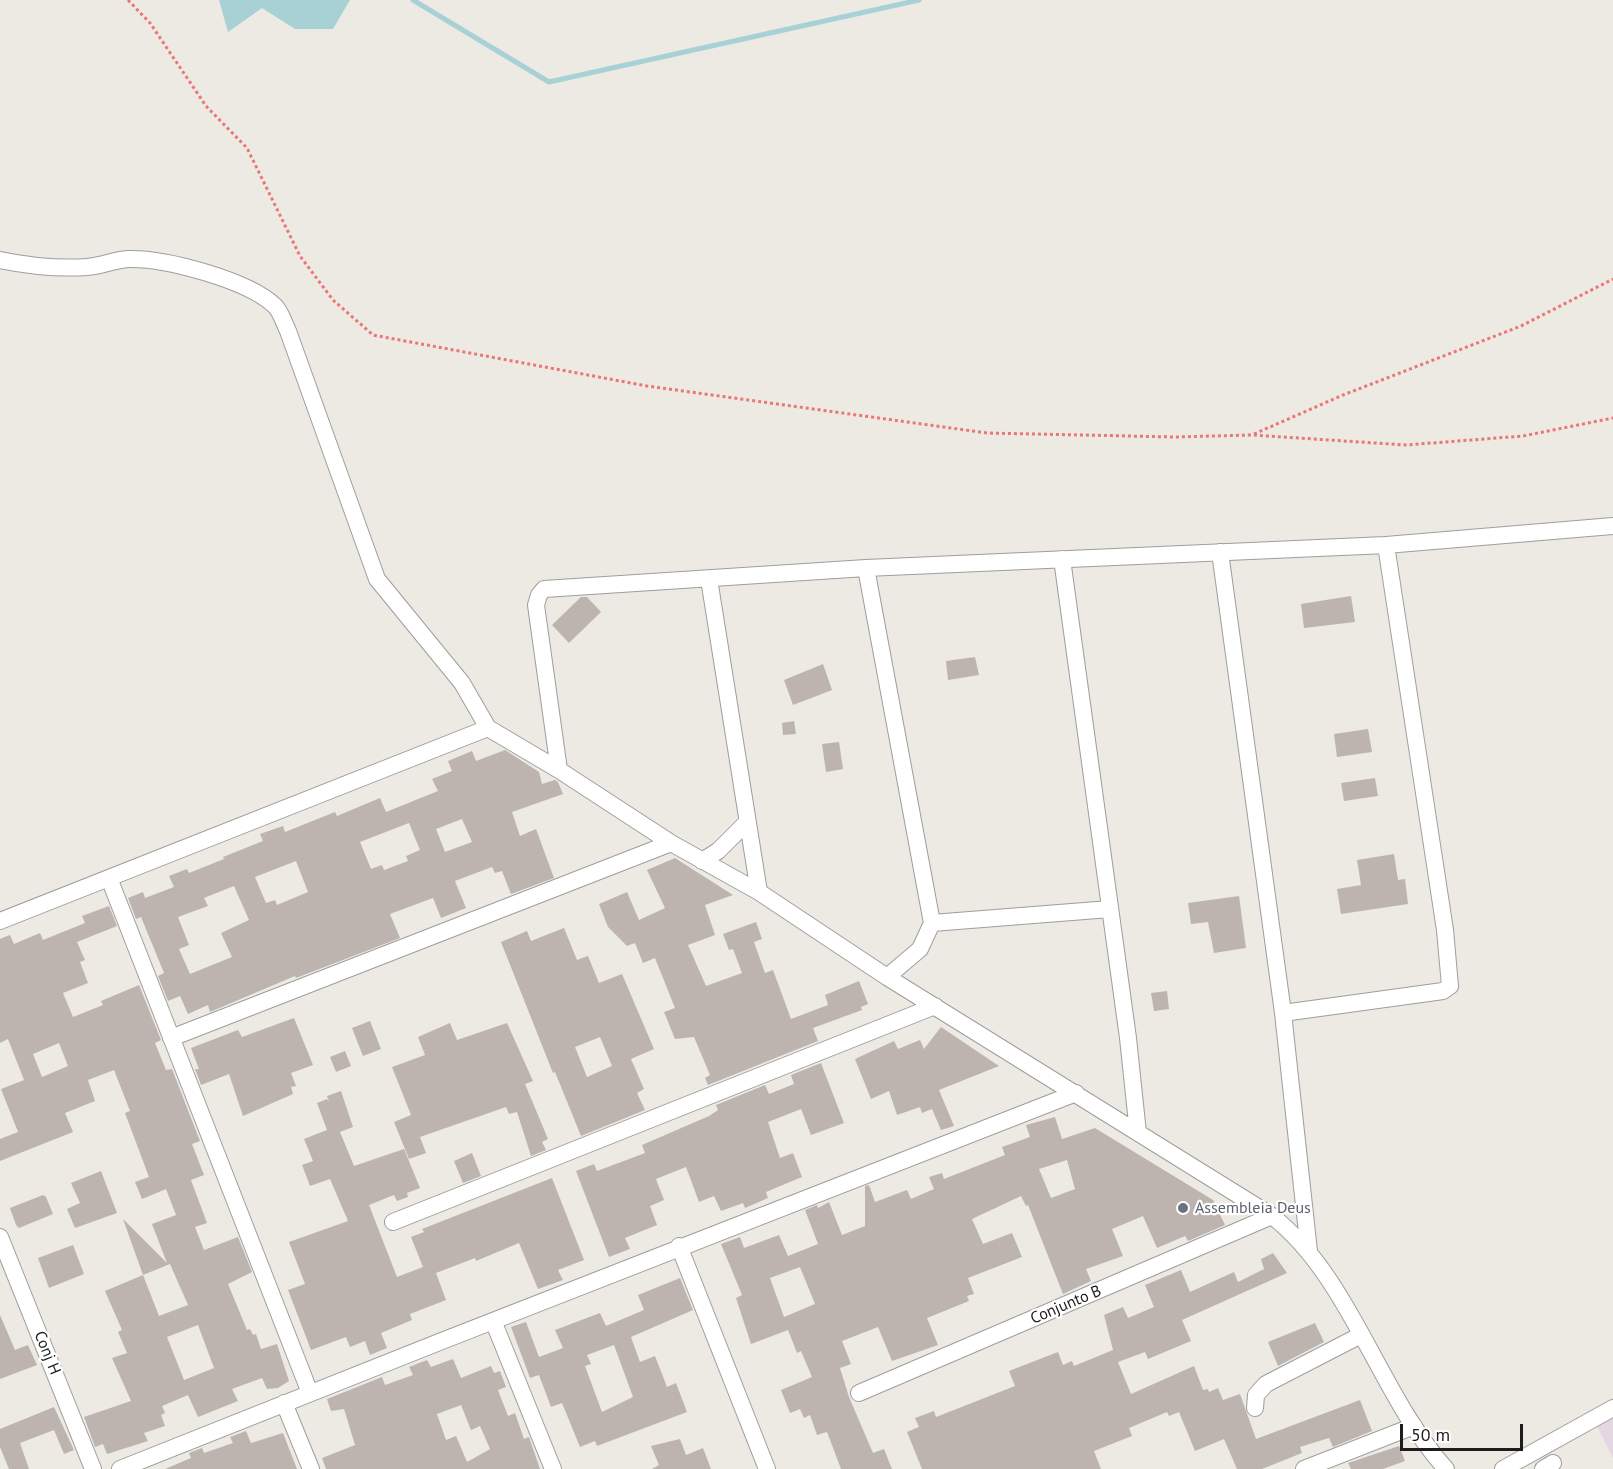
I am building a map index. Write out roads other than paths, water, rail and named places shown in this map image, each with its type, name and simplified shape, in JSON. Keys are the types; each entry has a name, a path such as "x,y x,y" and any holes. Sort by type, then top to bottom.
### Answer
{"street":[{"path":"0,260 30,267 88,267 128,259 178,266 220,276 257,292 277,308 296,351 377,579 462,683 488,728 558,770 670,843 759,892 887,977 1272,1216 1294,1234 1309,1252 1414,1426 1446,1469"},
{"path":"558,770 536,605 544,589 866,568 1386,545 1613,526"},
{"path":"1283,1013 1443,992 1450,986 1445,930 1386,545"},
{"path":"1220,552 1283,1013 1309,1252"},
{"path":"1062,559 1138,1133"},
{"path":"866,568 932,923 920,949 887,977"},
{"path":"709,579 759,892"},
{"path":"0,921 488,728"},
{"path":"702,861 718,850 747,822"},
{"path":"171,1038 670,843"},
{"path":"109,878 310,1393"},
{"path":"932,923 1110,909"},
{"path":"393,1222 935,1006"},
{"path":"120,1469 494,1323 679,1246 1076,1093"},
{"name":"Conjunto B","path":"860,1393 1272,1216"},
{"name":"Conj H","path":"0,1237 93,1469"},
{"path":"679,1246 767,1469"},
{"path":"494,1323 553,1469"},
{"path":"1255,1408 1256,1395 1266,1384 1360,1335"},
{"path":"284,1404 311,1469"},
{"path":"1503,1469 1613,1408"},
{"path":"1304,1469 1414,1426"}],"water":[{"path":"219,0 350,0 333,29 295,29 262,8 228,32"}],"waterway":[{"path":"413,0 549,82 919,0"}],"place":[{"name":"Assembleia Deus","path":"1183,1208"}]}
